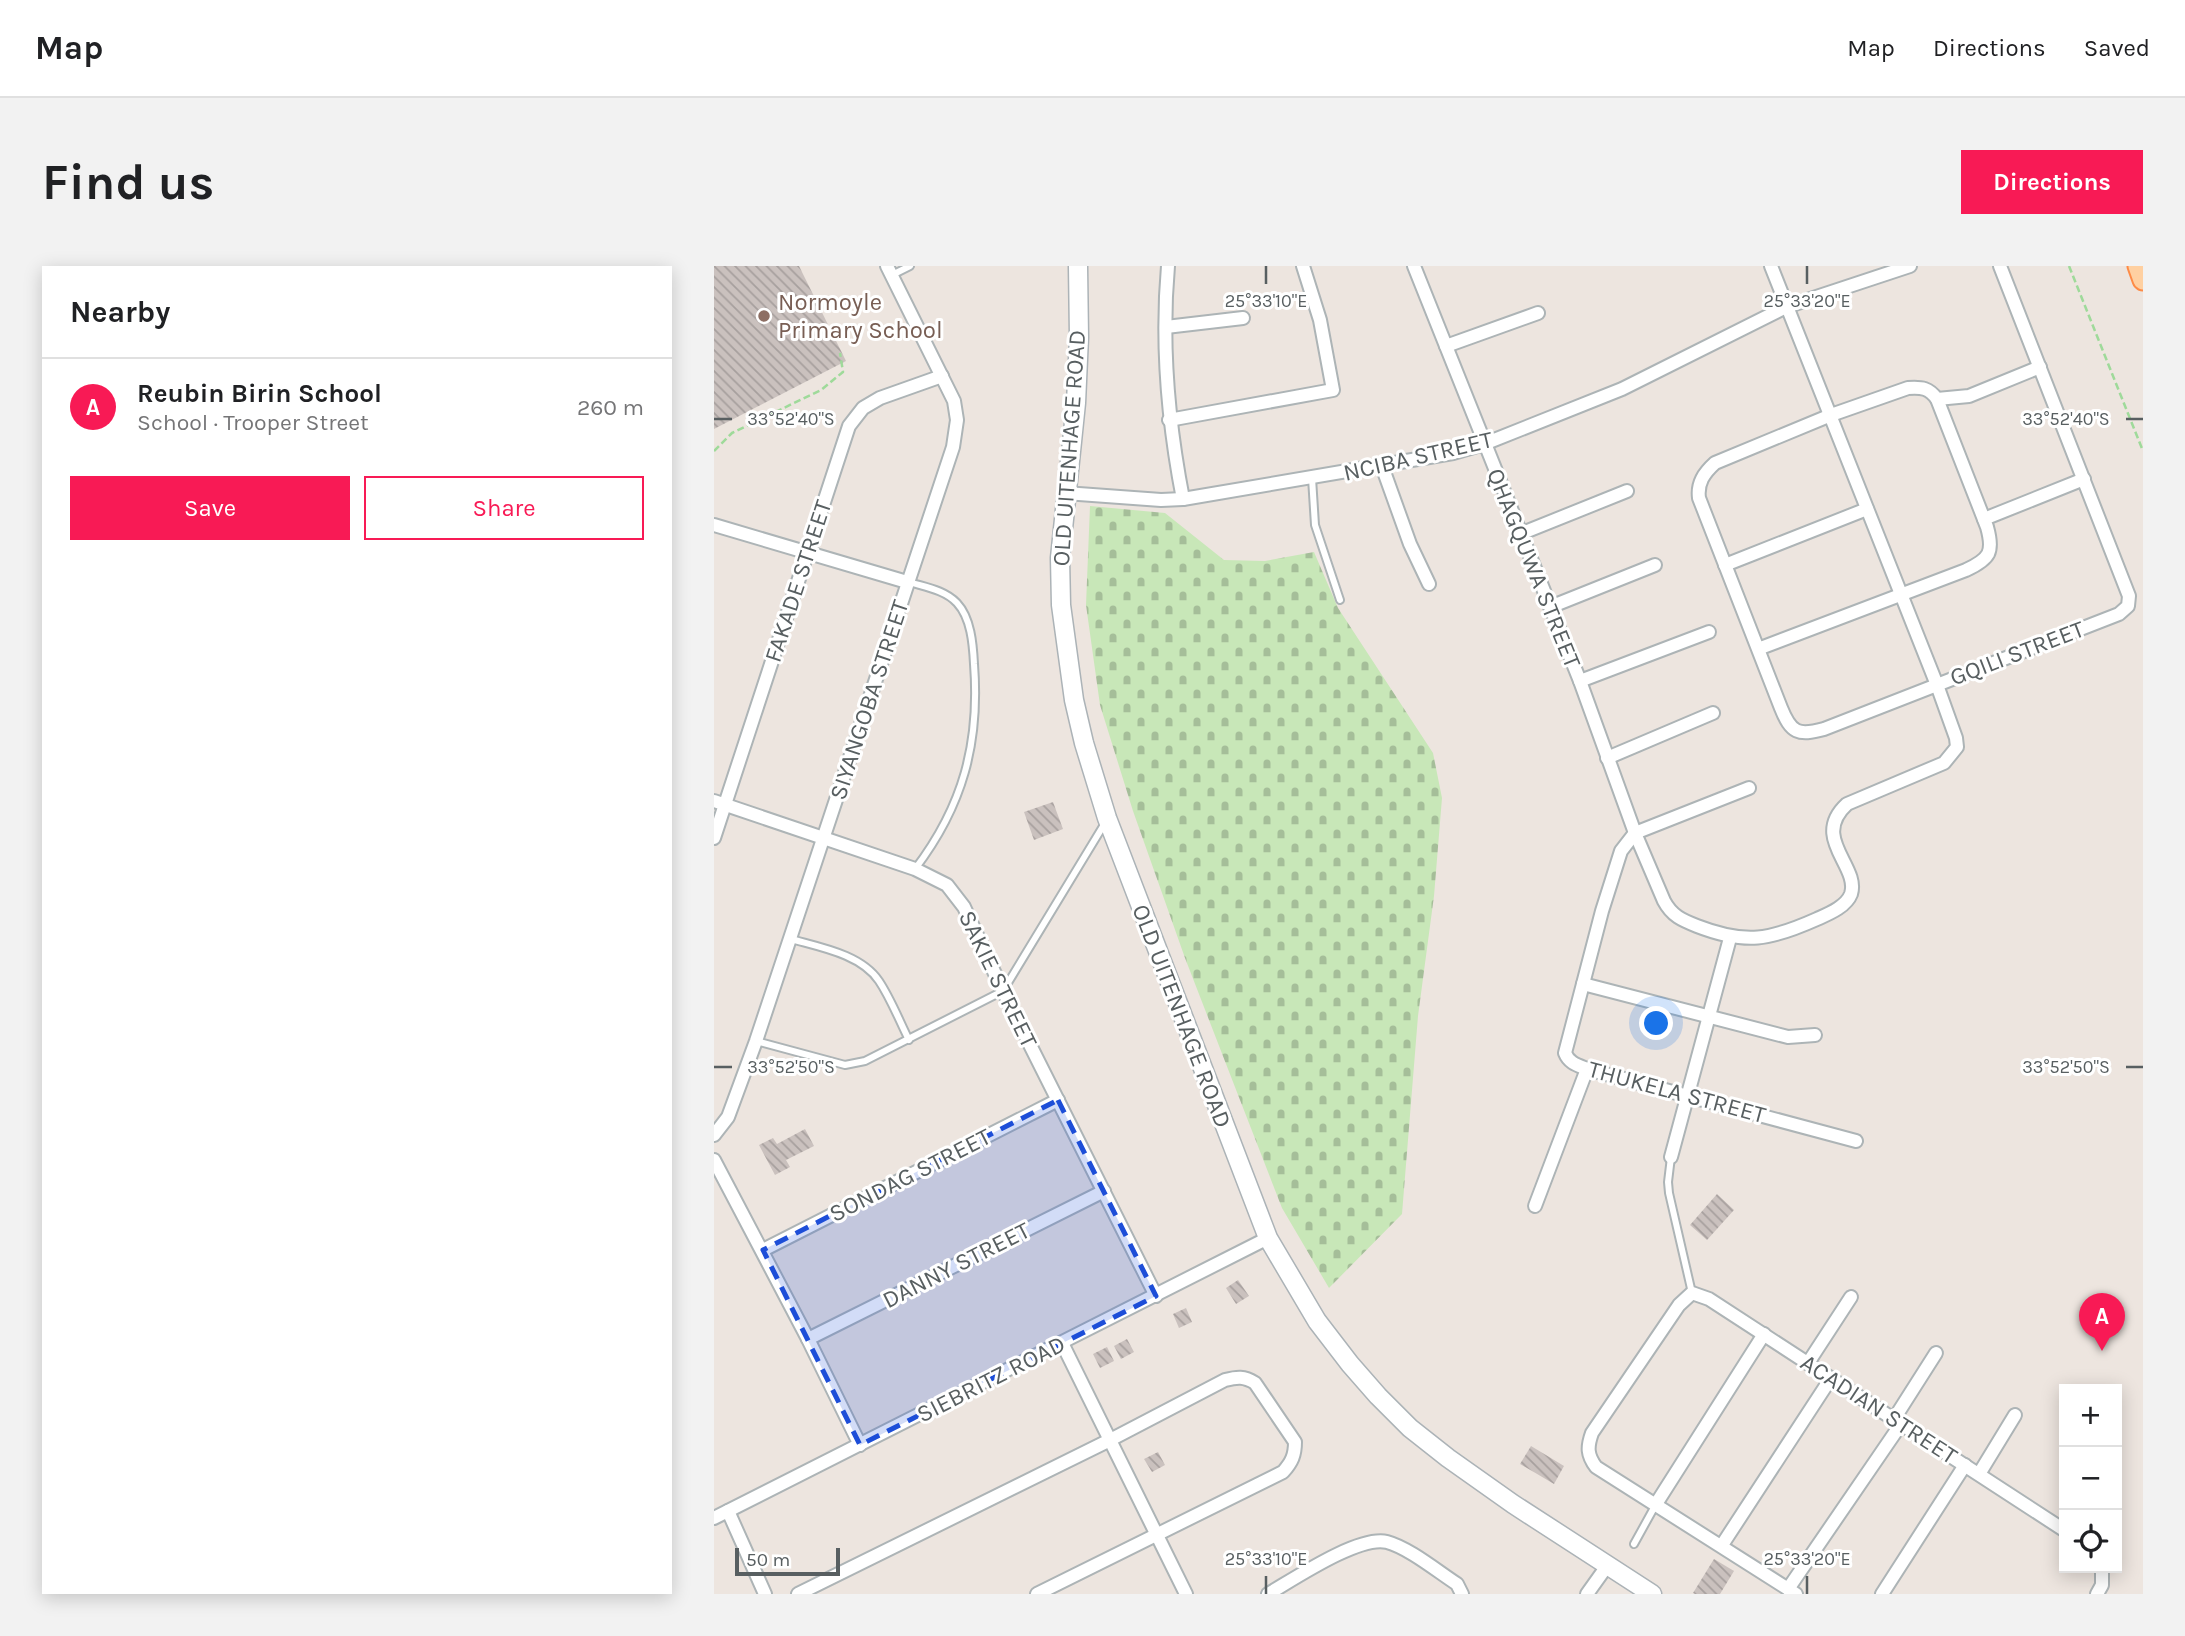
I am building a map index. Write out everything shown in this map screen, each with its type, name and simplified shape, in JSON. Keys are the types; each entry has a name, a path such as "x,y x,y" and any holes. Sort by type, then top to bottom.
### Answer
{"main road":[{"path":"2137,266 2143,280"}],"street":[{"name":"OLD UITENHAGE ROAD","path":"1078,266 1076,403 1060,558 1061,606 1067,657 1084,743 1107,818 1268,1238 1317,1321 1378,1396 1410,1428 1448,1458 1652,1594"},
{"path":"1168,266 1169,420 1183,499"},
{"path":"1169,420 1333,390 1320,320 1303,266"},
{"name":"QHAGQUWA STREET","path":"1414,266 1580,681 1635,833"},
{"path":"1758,649 1901,596 1980,563 1987,557 1991,541 1937,399 1931,391 1922,387 1908,388 1831,415 1715,463 1706,471 1698,490 1699,498 1788,726 1797,732 1809,733 1824,729 1937,685 1901,596 1831,415 1786,307 1771,266"},
{"name":"NCIBA STREET","path":"1065,493 1161,500 1183,499 1453,453 1484,444 1622,388 1786,307 1910,266"},
{"path":"1984,519 2084,479 2000,266"},
{"name":"SIYANGOBA STREET","path":"714,1135 728,1117 757,1041 953,447 957,420 954,401 890,271"},
{"path":"1446,346 1538,313"},
{"path":"1167,327 1243,317"},
{"path":"1937,399 1969,396 2040,367"},
{"name":"FAKADE STREET","path":"714,838 719,803 849,426 863,408 880,398 942,376"},
{"path":"1382,466 1410,544 1429,584"},
{"name":"GQILI STREET","path":"1635,833 1670,912 1678,918 1730,938 1758,938 1796,928 1843,905 1851,894 1851,884 1833,835 1838,812 1847,804 1944,763 1956,747 1956,738 1937,685 2119,614 2127,606 2129,596 2084,479"},
{"path":"1520,534 1627,491"},
{"path":"1725,565 1867,509"},
{"path":"714,525 907,582"},
{"path":"1550,607 1655,565"},
{"path":"1580,681 1709,632"},
{"path":"1607,758 1713,713"},
{"path":"1635,833 1749,788"},
{"name":"SAKIE STREET","path":"719,803 915,869 947,885 964,907 1003,991 1156,1296"},
{"name":"THUKELA STREET","path":"1635,833 1620,851 1615,864 1565,1053 1568,1059 1587,1069 1856,1141"},
{"path":"1671,1157 1730,938"},
{"path":"1583,984 1788,1037 1815,1035"},
{"path":"1535,1206 1587,1069"},
{"name":"SONDAG STREET","path":"762,1250 1058,1100"},
{"path":"714,1160 860,1445"},
{"name":"DANNY STREET","path":"808,1339 1104,1191"},
{"name":"SIEBRITZ ROAD","path":"714,1518 1268,1238"},
{"path":"1692,1293 1679,1305 1592,1433 1588,1452 1596,1466 1722,1545 1790,1592 1897,1421 1936,1353"},
{"name":"ACADIAN STREET","path":"1692,1293 1709,1299 2059,1525"},
{"path":"1808,1363 1851,1297"},
{"path":"1656,1504 1764,1334"},
{"path":"1062,1343 1186,1594"},
{"path":"798,1594 1110,1440 1224,1380 1237,1377 1255,1383 1295,1442 1295,1452 1283,1472 1037,1594"},
{"path":"1722,1545 1831,1378"},
{"path":"1979,1474 2015,1415"},
{"path":"1882,1594 1965,1465"},
{"path":"728,1511 765,1594"},
{"path":"1268,1594 1350,1548 1368,1542 1384,1541 1396,1545 1457,1584 1462,1594"},
{"path":"1587,1594 1608,1566"},
{"path":"2098,1594 2102,1585 2102,1573"}],"lane":[{"path":"890,271 910,266"},
{"path":"1312,478 1315,525 1340,600"},
{"path":"907,582 943,592 957,602 966,615 973,648 976,687 976,719 969,760 950,813 936,842 915,869"},
{"path":"757,1041 845,1065 865,1061 1003,991 1107,818"},
{"path":"791,939 848,957 866,967 878,979 909,1040"},
{"path":"1671,1157 1669,1193 1692,1293"},
{"path":"1634,1544 1656,1504"}],"path":[{"path":"2069,266 2143,451"},
{"path":"714,451 732,433 821,390 843,372 840,354"}],"highlighted area":[{"path":"1058,1100 1156,1296 860,1445 763,1250"}],"green space":[{"path":"1090,506 1165,513 1224,560 1265,561 1314,552 1338,608 1433,753 1442,798 1434,896 1418,1016 1402,1214 1329,1288 1282,1208 1185,958 1133,811 1100,705 1086,605"}],"building":[{"name":"Normoyle Primary School","path":"714,266 799,266 846,361 714,429"},
{"path":"1053,802 1063,829 1034,840 1024,812"},
{"path":"805,1129 814,1146 786,1160 790,1167 775,1175 759,1145 773,1138 777,1144"},
{"path":"1717,1194 1734,1210 1707,1240 1690,1225"},
{"path":"1238,1280 1249,1296 1236,1304 1226,1288"},
{"path":"1186,1308 1192,1322 1179,1328 1173,1314"},
{"path":"1127,1339 1134,1352 1121,1359 1114,1346"},
{"path":"1107,1347 1114,1361 1100,1368 1093,1354"},
{"path":"1531,1446 1564,1466 1554,1484 1520,1464"},
{"path":"1158,1452 1165,1465 1152,1472 1144,1459"},
{"path":"1714,1559 1734,1571 1720,1594 1693,1593"}],"place":[{"name":"Normoyle Primary School","path":"764,316"},
{"name":"Reubin Birin School","path":"2102,1351"}]}
